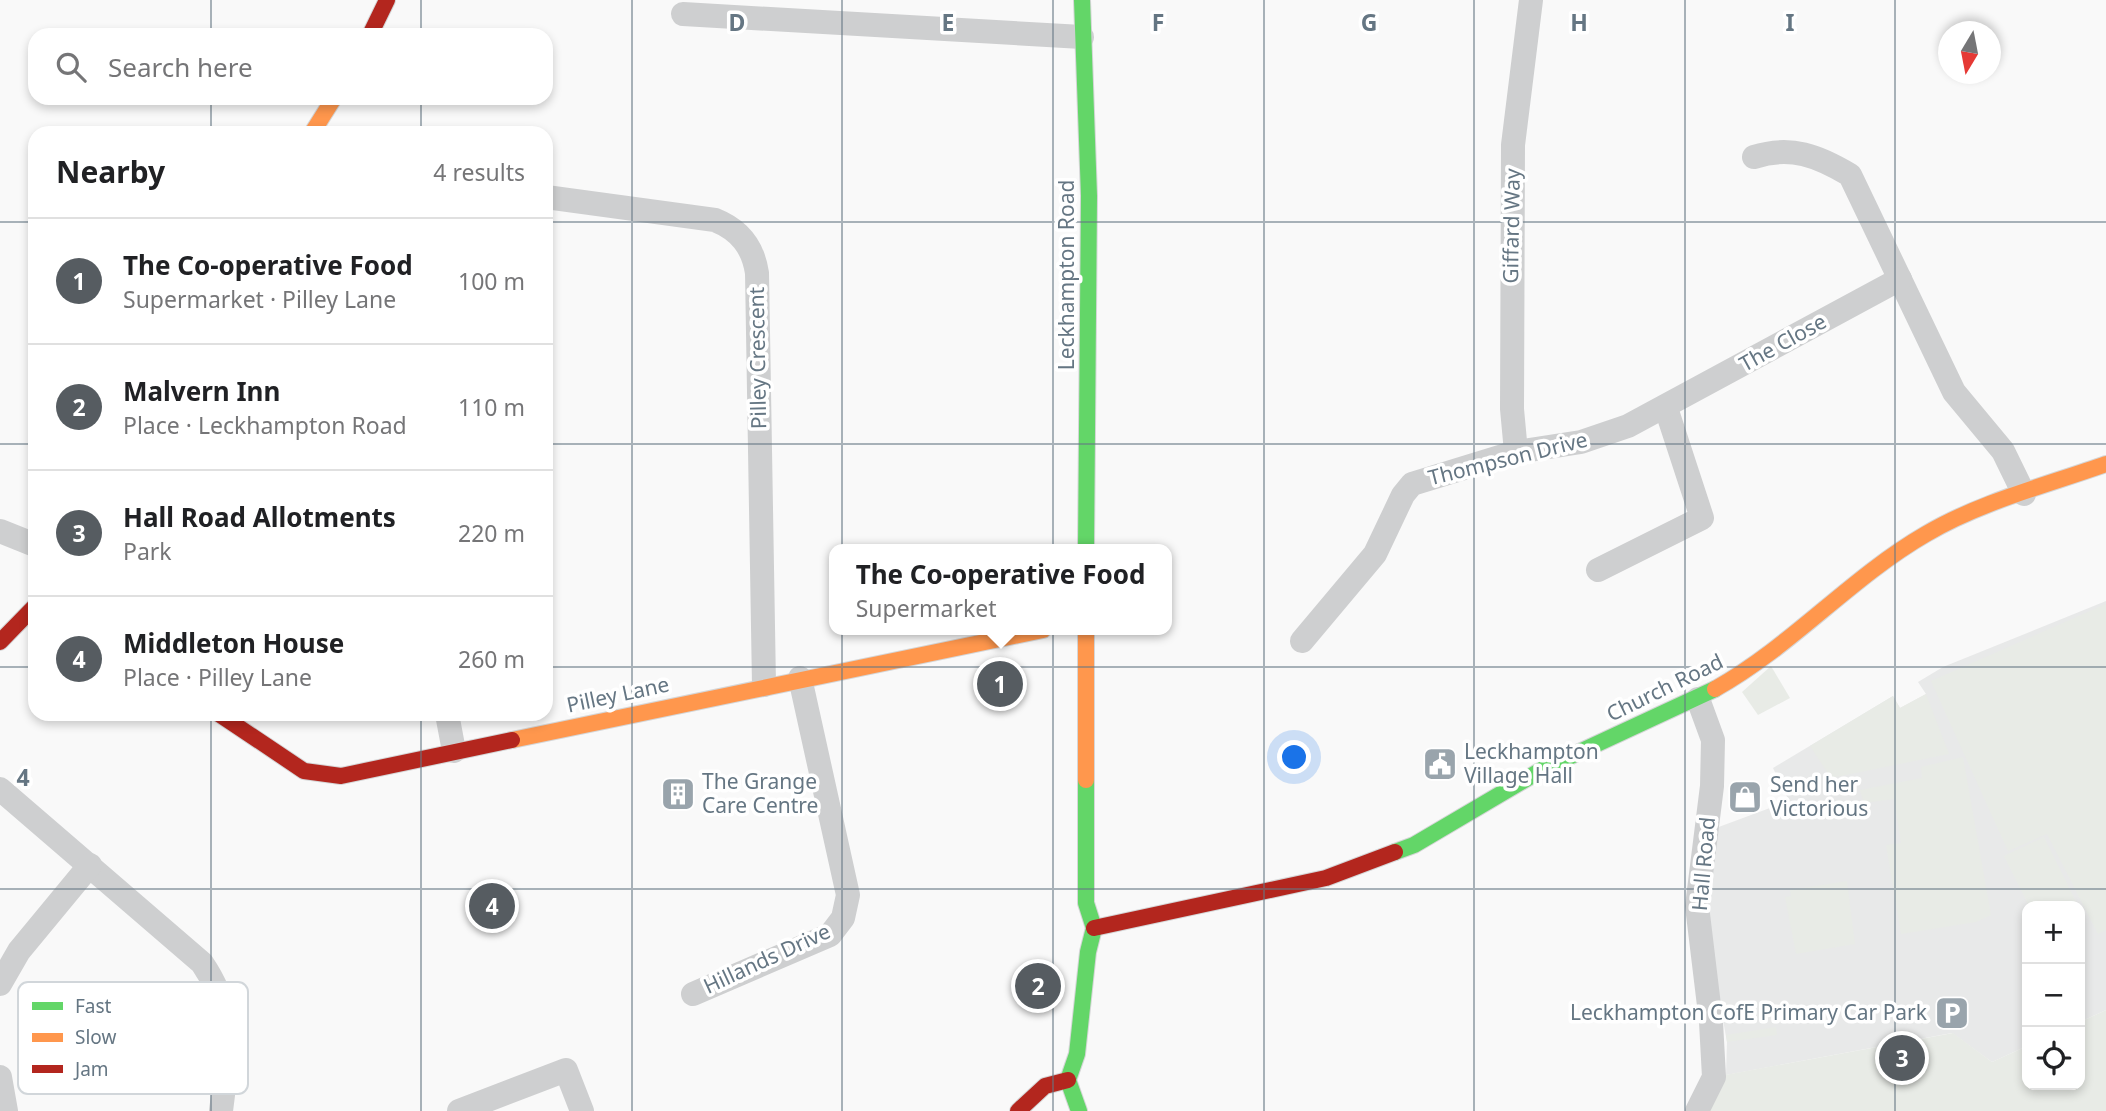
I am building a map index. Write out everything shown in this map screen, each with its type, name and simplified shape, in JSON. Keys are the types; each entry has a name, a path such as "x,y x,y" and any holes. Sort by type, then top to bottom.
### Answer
{"street":[{"path":"373,28 387,0"},
{"name":"Leckhampton Road","path":"1082,0 1089,196 1086,544"},
{"name":"Giffard Way","path":"1516,452 1512,409 1513,145 1531,0"},
{"path":"684,14 1082,37"},
{"path":"316,126 330,105"},
{"path":"1754,157 1775,150 1791,152 1822,160 1850,175 1954,392 2003,451 2024,494"},
{"name":"Pilley Crescent","path":"553,198 715,220 736,231 751,250 757,273 764,685"},
{"name":"The Close","path":"1667,408 1900,279"},
{"path":"1598,570 1702,518 1667,408"},
{"name":"Thompson Drive","path":"1301,641 1375,554 1412,484 1516,452 1581,442 1628,426 1667,408"},
{"name":"Church Road","path":"1094,928 1285,889 1366,865 1414,845 1544,769 1698,699 1751,669 1858,581 1927,533 1976,511 2106,464"},
{"path":"0,531 28,542"},
{"path":"0,642 28,613"},
{"name":"Pilley Lane","path":"229,721 304,771 341,776 764,685 1018,635"},
{"path":"1079,1111 1068,1080 1077,1054 1088,952 1094,928 1086,903 1086,635"},
{"name":"Hillands Drive","path":"693,994 830,935 847,907 848,895 800,678"},
{"name":"Hall Road","path":"1697,1111 1714,1077 1712,1022 1697,906 1712,786 1713,740 1698,699"},
{"path":"448,721 454,751"},
{"path":"0,789 189,948 214,982"},
{"path":"0,984 19,951 90,865"},
{"path":"459,1111 566,1070 582,1111"},
{"path":"0,1077 6,1111"},
{"path":"1018,1111 1045,1086 1068,1080"}],"shaded area":[{"path":"2106,601 2106,1010 2085,1020 2085,901 2022,901 2022,1048 1992,1062 1952,1033 1726,1075 1727,1042 1706,925 1716,828 1789,801 1773,768 1893,696 1900,708 1926,694 1918,682 1943,667"},
{"path":"2106,604 2106,930 2098,934 2085,909 2085,901 2081,901 2047,834 2008,851 1931,681"},
{"path":"1771,666 1790,698 1758,715 1742,692"},
{"path":"1926,694 1949,754 1831,778 1810,746 1893,696 1900,708"},
{"path":"1963,757 1991,915 1976,922 1901,934 1886,845 1901,843 1894,799 1864,803 1860,790 1922,778 1921,767"},
{"path":"2044,837 2076,901 2026,901 2004,856"},
{"path":"1847,881 1855,944 1796,954 1785,897 1791,896 1790,890"},
{"path":"2106,1010 2106,1111 1697,1111 1714,1077 1953,1033 1992,1062 2022,1048 2022,1090 2085,1090 2085,1020"},
{"path":"1776,1027 1777,1035 1727,1042 1726,1035"}],"traffic: fast":[{"path":"1082,0 1089,196 1086,544"},
{"path":"1395,852 1414,845 1543,769 1715,689"},
{"path":"1079,1111 1068,1080 1077,1054 1088,952 1094,928 1086,903 1086,780"}],"traffic: slow":[{"path":"316,126 330,105"},
{"path":"1715,689 1770,653 1872,571 1926,534 1991,503 2106,464"},
{"path":"512,740 1019,635"},
{"path":"1086,635 1086,780"}],"traffic: jam":[{"path":"373,28 387,0"},
{"path":"0,642 28,613"},
{"path":"229,721 304,771 341,776 512,740"},
{"path":"1094,928 1326,878 1395,852"},
{"path":"1018,1111 1045,1086 1068,1080"}],"place":[{"name":"The Co-operative Food","path":"1000,684"},
{"name":"Leckhampton Village Hall","path":"1440,764"},
{"name":"The Grange Care Centre","path":"678,794"},
{"name":"Send her Victorious","path":"1745,797"},
{"name":"Middleton House","path":"492,906"},
{"name":"Malvern Inn","path":"1038,986"},
{"name":"Leckhampton CofE Primary Car Park","path":"1952,1013"},
{"name":"Hall Road Allotments","path":"1902,1058"}]}
